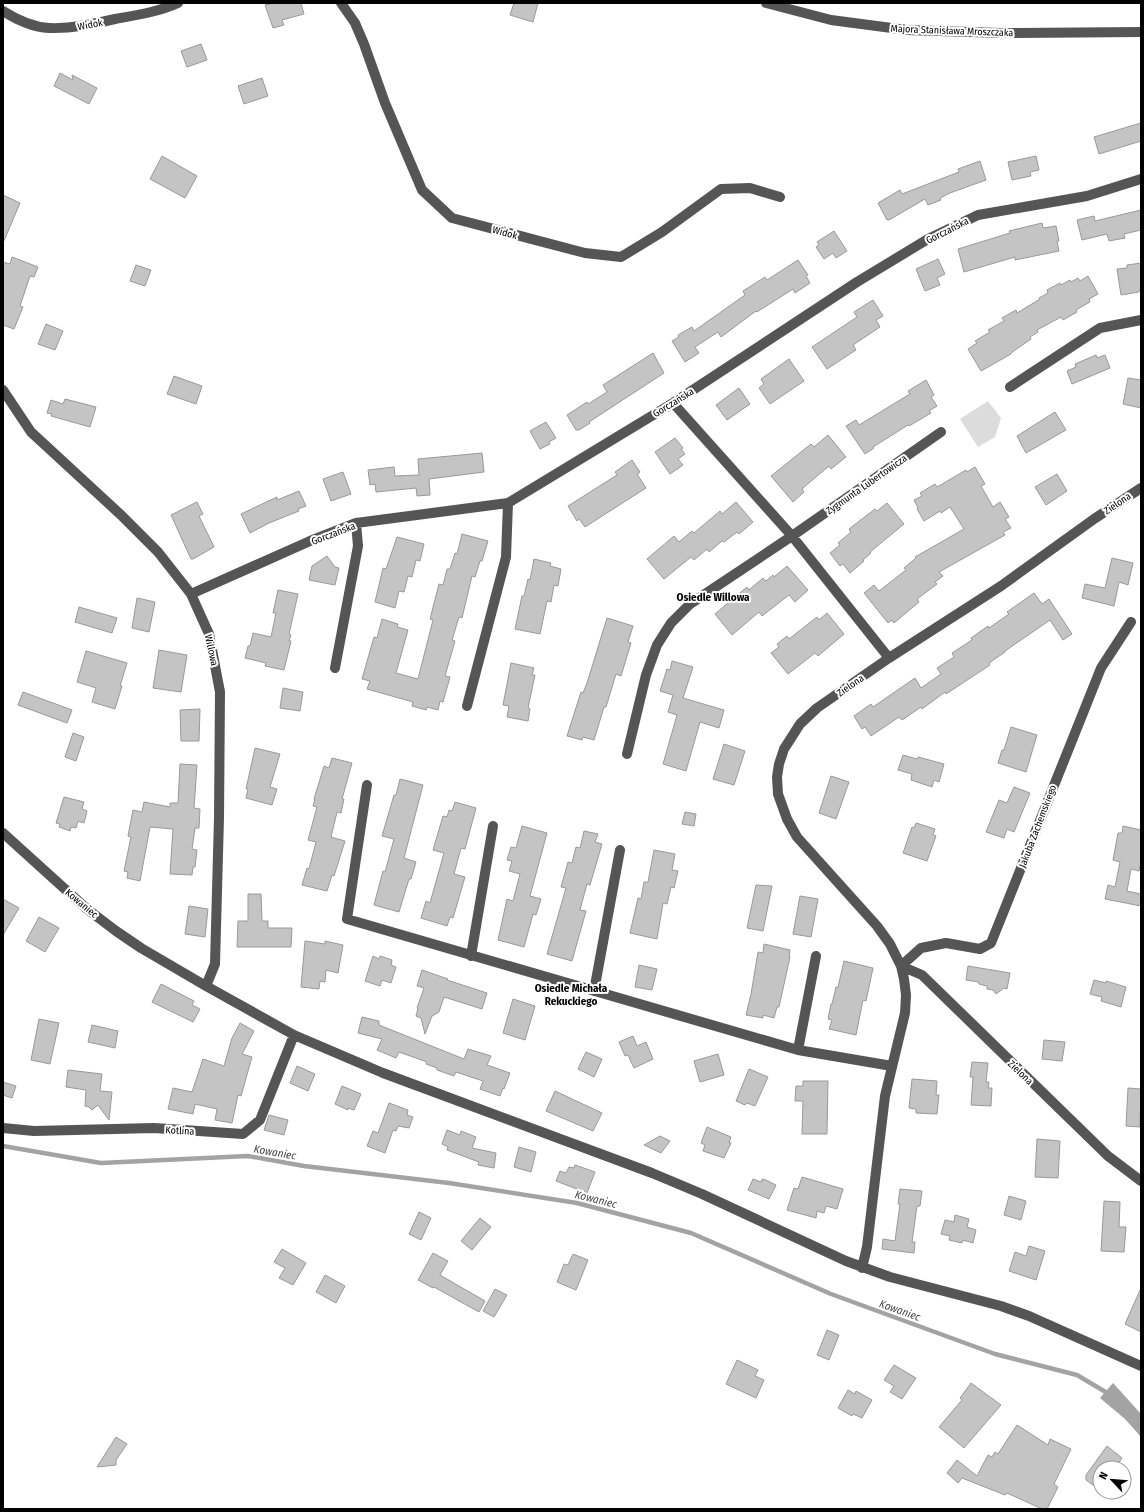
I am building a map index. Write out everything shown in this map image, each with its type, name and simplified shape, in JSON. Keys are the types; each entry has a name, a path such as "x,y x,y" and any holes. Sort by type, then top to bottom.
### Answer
{"street":[{"name":"Widok","path":"3,12 18,21 34,26 48,28 75,28 163,10 178,3"},
{"name":"Widok","path":"341,3 354,23 364,44 385,103 422,190 452,218 585,253 620,257 662,232 721,189 750,188 780,198"},
{"name":"Majora Stanisława Mroszczaka","path":"766,3 831,20 907,30 1001,33 1141,32"},
{"name":"Gorczańska","path":"191,594 310,541 356,523 508,503 673,402 857,282 928,239 978,215 1087,196 1141,179"},
{"path":"1010,387 1100,328 1141,320"},
{"name":"Willowa","path":"3,390 31,432 121,515 158,552 191,594 209,634 220,692 219,818 215,964 206,986"},
{"path":"673,402 792,536 889,658"},
{"name":"Zygmunta Lubertowicza","path":"627,754 646,676 657,644 672,623 690,604 792,536 941,432"},
{"name":"Zielona","path":"862,1268 867,1246 885,1096 905,1013 906,995 901,966 890,944 877,926 797,837 787,820 778,794 777,778 779,764 784,749 807,716 889,658 1001,586 1094,519 1141,488"},
{"path":"467,706 506,557 508,503"},
{"path":"335,668 358,546 356,523"},
{"name":"Jakuba Zachemskiego","path":"901,966 921,948 946,943 980,949 991,943 1101,668 1131,622"},
{"path":"367,785 347,919 798,1050 892,1066"},
{"path":"471,956 493,826"},
{"name":"Kowaniec","path":"3,833 87,909 116,931 141,948 206,986 294,1035 383,1073 652,1173 862,1268 922,1286 1001,1306 1029,1316 1141,1366"},
{"path":"594,991 620,850"},
{"path":"798,1050 816,956"},
{"name":"Zielona","path":"901,966 922,975 1108,1156 1141,1181"},
{"name":"Kotlina","path":"3,1128 34,1131 154,1128 243,1134 260,1120 294,1035"}],"shaded area":[{"path":"988,401 1001,418 995,437 978,447 960,419"},
{"path":"1113,1383 1141,1414 1141,1437 1125,1419 1100,1398"}],"building":[{"path":"274,3 301,3 304,14 282,20 284,25 273,28 265,5"},
{"path":"514,3 538,3 533,22 510,15"},
{"path":"201,44 207,60 187,67 181,51"},
{"path":"60,73 73,80 72,75 97,88 89,104 54,86"},
{"path":"262,78 268,96 244,104 238,86"},
{"path":"1141,123 1141,141 1099,154 1094,137"},
{"path":"162,156 197,176 185,198 150,179"},
{"path":"1036,156 1039,170 1030,172 1031,176 1012,180 1008,162"},
{"path":"980,161 986,180 950,193 940,198 941,200 928,205 925,199 889,220 887,220 878,203 900,190 902,194 959,172 958,169"},
{"path":"3,195 20,203 3,243"},
{"path":"1141,210 1141,230 1124,234 1125,238 1109,241 1107,234 1082,240 1077,220 1094,216 1095,221"},
{"path":"1042,223 1043,228 1056,226 1059,251 1015,260 1015,257 964,272 958,249 1010,233 1009,231"},
{"path":"834,231 847,251 836,258 833,253 824,259 816,247 819,245 817,242"},
{"path":"12,257 38,267 34,277 30,276 20,306 23,307 14,329 3,325 3,262 10,264"},
{"path":"938,259 945,274 937,278 940,285 925,291 916,269"},
{"path":"798,260 808,275 806,276 810,283 795,293 793,289 757,312 756,311 721,337 718,332 695,347 699,353 685,362 672,341 679,337 678,335 692,327 694,331 745,295 743,291 765,277 767,280"},
{"path":"1141,263 1141,290 1139,292 1121,295 1117,269 1127,268 1127,265"},
{"path":"136,265 151,270 145,286 130,281"},
{"path":"1088,276 1098,294 1089,299 1090,302 1063,320 1061,317 1037,330 1038,332 1030,337 1031,339 1011,354 981,371 968,349 977,343 975,341 990,332 988,330 1004,321 1002,318 1016,310 1017,313 1040,299 1039,298 1048,293 1047,290 1060,283 1061,285 1078,278 1080,281"},
{"path":"873,300 883,316 876,320 880,327 853,345 856,350 827,369 812,347 857,317 854,312"},
{"path":"46,324 63,331 55,350 38,344"},
{"path":"653,353 664,373 589,422 590,423 579,430 576,430 567,415 587,402 588,404 607,392 603,385"},
{"path":"1096,355 1097,358 1105,355 1110,368 1072,384 1067,371 1076,367 1075,364"},
{"path":"789,359 804,381 770,404 759,388 764,384 761,379"},
{"path":"174,376 202,386 196,404 167,394"},
{"path":"1128,378 1141,380 1141,408 1123,404"},
{"path":"926,380 934,395 931,397 937,406 929,411 931,413 909,426 908,425 873,447 874,448 865,454 846,426 856,420 859,425 910,394 908,391"},
{"path":"739,388 750,404 727,420 716,405"},
{"path":"65,399 96,407 90,427 51,416 52,414 47,413 51,400 63,404"},
{"path":"1055,412 1066,430 1026,453 1017,436"},
{"path":"546,422 556,438 549,442 550,444 540,449 530,431"},
{"path":"828,435 846,457 831,469 829,466 803,488 802,489 804,492 793,502 771,476 811,444 814,447"},
{"path":"675,438 683,448 681,449 685,454 678,459 683,465 670,474 655,452"},
{"path":"482,453 484,472 429,479 430,495 417,496 416,488 376,492 375,484 370,485 368,470 394,467 395,476 419,475 418,459"},
{"path":"632,460 640,472 637,474 646,488 585,527 579,519 577,521 568,506 617,475 615,472"},
{"path":"975,467 985,484 981,486 993,507 1000,502 1009,517 1005,519 1011,528 1003,532 1005,535 939,572 943,576 935,582 937,584 917,599 919,602 894,623 892,620 888,623 864,593 874,585 879,591 906,570 904,568 916,558 915,557 964,529 950,507 941,513 940,511 924,521 914,500 922,496 920,493 935,484 937,487 966,470 967,472"},
{"path":"343,472 351,494 331,501 323,479"},
{"path":"1057,474 1067,491 1046,505 1035,487"},
{"path":"299,491 306,506 298,509 299,511 269,523 250,533 241,514 277,497 277,500"},
{"path":"197,502 203,514 199,516 214,547 191,559 171,515"},
{"path":"736,502 753,522 739,534 737,532 724,542 722,541 709,552 707,549 694,560 691,557 664,579 647,559 674,536 679,542 692,531 694,533 720,511 722,514"},
{"path":"887,503 904,524 870,552 871,553 863,560 864,561 850,573 843,564 840,566 830,553 840,545 838,543 851,532 849,529 875,509 877,511"},
{"path":"462,534 488,541 475,577 472,576 462,618 459,617 452,640 455,641 445,676 450,677 443,702 440,701 438,710 427,707 426,710 412,706 413,702 367,689 370,681 362,679 374,637 377,638 382,619 398,624 397,627 408,630 396,673 418,679 433,620 430,619 439,584 443,585 447,569 450,569 455,553 457,554"},
{"path":"397,537 424,544 420,561 416,560 412,577 408,576 404,592 399,591 395,608 375,602 383,568 386,569"},
{"path":"327,556 335,567 339,568 335,585 309,580 312,566"},
{"path":"1112,558 1133,563 1128,585 1119,582 1114,606 1082,598 1085,584 1105,588"},
{"path":"534,559 551,563 550,566 561,569 558,586 554,585 551,602 547,601 540,634 515,629 522,596 524,596 528,579 530,580"},
{"path":"787,566 808,590 795,602 789,595 762,616 759,612 732,635 715,614 747,587 749,590 763,578 766,581 773,575 774,577"},
{"path":"278,590 298,594 289,634 291,635 289,641 291,641 284,670 265,666 266,663 245,658 253,633 271,637 276,613 273,613"},
{"path":"1034,593 1042,604 1049,599 1072,634 1063,640 1050,620 989,663 990,665 946,694 945,692 922,709 921,707 902,720 899,717 871,736 865,727 862,729 854,716 871,704 873,707 915,678 921,688 941,674 937,668 954,657 952,653 972,640 971,638 988,626 989,628 1009,614 1007,612"},
{"path":"137,598 155,602 149,632 132,628"},
{"path":"79,607 117,618 112,633 75,622"},
{"path":"827,613 844,634 818,656 815,653 788,674 771,653 779,647 777,644 787,636 789,639 817,617 819,620"},
{"path":"607,618 633,626 628,642 631,643 621,676 616,674 594,740 583,737 582,740 567,736 581,692 583,693 587,683"},
{"path":"159,650 187,655 181,692 153,688"},
{"path":"86,651 127,663 115,709 92,702 96,688 77,682"},
{"path":"672,661 693,667 683,698 724,710 719,728 700,722 686,771 663,764 677,715 668,712 673,695 660,691 667,669 670,670"},
{"path":"511,663 534,668 532,675 535,675 528,708 530,709 528,721 507,717 509,706 503,705"},
{"path":"283,688 303,692 300,711 280,708"},
{"path":"23,692 72,710 67,723 18,705"},
{"path":"200,709 199,741 181,741 180,710"},
{"path":"1011,727 1037,735 1026,772 998,763 1002,750 1004,750"},
{"path":"73,733 84,737 76,761 65,757"},
{"path":"724,744 745,751 734,785 713,779"},
{"path":"255,748 280,754 270,787 277,789 272,805 246,798 248,789 246,789"},
{"path":"903,755 917,759 918,757 944,764 939,782 934,780 932,787 911,780 912,774 898,770"},
{"path":"332,758 352,763 342,799 344,799 341,813 337,812 331,837 345,841 334,876 332,875 327,891 302,885 307,868 309,869 316,842 308,840 317,807 313,806 314,799 324,766 329,768"},
{"path":"180,764 197,765 194,808 200,809 199,828 195,828 192,849 197,850 195,867 193,867 192,875 170,874 173,829 150,827 140,881 127,878 128,872 124,871 131,837 128,836 133,810 142,812 144,802 170,807 170,803 178,803"},
{"path":"831,776 849,782 836,819 819,813"},
{"path":"400,779 423,785 404,858 416,862 399,912 374,905 383,871 385,872 394,839 382,836"},
{"path":"1014,787 1030,793 1014,832 1007,829 1004,838 986,832 999,800 1007,803"},
{"path":"64,797 84,802 82,809 87,811 84,823 78,821 76,828 71,827 70,831 59,827 60,824 56,823"},
{"path":"455,802 476,808 465,849 461,848 454,874 465,877 453,918 450,917 447,926 421,918 426,901 430,903 444,853 433,850 443,816 447,817 449,810 452,811"},
{"path":"685,812 696,814 694,826 682,824"},
{"path":"916,823 935,829 933,835 936,836 927,861 903,853 912,827 914,828"},
{"path":"522,826 547,833 530,896 541,899 536,915 533,914 524,947 498,940 507,899 513,901 520,874 509,871 512,861 507,860 511,847 516,848"},
{"path":"1123,826 1141,830 1141,861 1139,871 1131,869 1127,891 1141,894 1141,906 1105,899 1108,885 1115,887 1120,862 1113,860 1118,833 1122,833"},
{"path":"584,831 598,834 595,842 602,844 590,885 587,884 580,910 586,911 572,961 547,954 566,888 561,887 568,862 572,863 576,847 580,848"},
{"path":"654,850 675,854 672,870 678,871 674,888 671,887 667,904 663,903 657,939 630,933 638,898 641,899 644,882 648,882"},
{"path":"756,885 772,886 763,931 747,928"},
{"path":"248,894 261,894 262,921 268,921 268,928 292,928 291,947 237,947 238,921 248,921"},
{"path":"800,896 818,899 811,937 793,934"},
{"path":"3,899 19,908 3,935"},
{"path":"189,906 208,909 205,937 185,934"},
{"path":"39,917 59,928 45,952 26,941"},
{"path":"305,941 325,944 325,941 343,945 338,973 326,970 325,982 320,981 319,989 301,987"},
{"path":"764,944 790,950 790,957 779,1007 777,1007 774,1018 763,1015 763,1018 746,1015 758,952 763,953"},
{"path":"373,956 379,959 380,956 392,960 391,965 396,967 391,983 382,980 380,986 365,981"},
{"path":"844,961 873,968 866,1001 863,1000 856,1035 829,1029 832,1020 828,1019 831,1004 836,987 838,987"},
{"path":"639,965 657,969 652,990 635,987"},
{"path":"968,966 1010,973 1007,989 1004,988 996,994 993,990 987,989 987,986 979,984 979,982 966,980"},
{"path":"422,970 487,993 482,1009 444,997 439,1012 432,1016 425,1034 421,1018 416,1016 417,1008 424,988 417,986"},
{"path":"1094,980 1106,983 1106,981 1126,987 1121,1007 1101,1001 1102,997 1090,994"},
{"path":"161,984 194,1001 192,1005 200,1009 193,1022 152,1002"},
{"path":"513,999 535,1006 525,1040 503,1033"},
{"path":"362,1017 379,1021 379,1025 464,1059 468,1049 491,1056 487,1065 510,1073 504,1089 503,1088 500,1096 480,1089 483,1081 456,1072 454,1076 437,1070 437,1068 426,1064 427,1062 399,1052 396,1058 377,1050 382,1039 358,1033"},
{"path":"39,1019 59,1023 50,1064 31,1060"},
{"path":"240,1023 254,1031 242,1054 252,1057 241,1096 238,1095 232,1123 215,1120 217,1109 195,1104 193,1114 168,1109 173,1088 192,1092 203,1059 224,1066 232,1038"},
{"path":"92,1025 118,1031 115,1048 88,1042"},
{"path":"633,1036 637,1046 646,1042 653,1059 634,1068 628,1055 625,1056 619,1042"},
{"path":"1044,1040 1065,1042 1062,1061 1042,1059"},
{"path":"586,1052 602,1059 594,1077 578,1069"},
{"path":"718,1054 724,1075 700,1082 694,1061"},
{"path":"972,1062 988,1063 986,1082 989,1082 988,1088 992,1088 991,1106 971,1105 973,1077 970,1077"},
{"path":"297,1066 315,1074 308,1091 290,1083"},
{"path":"749,1069 768,1077 755,1106 747,1103 745,1105 736,1101"},
{"path":"68,1070 102,1074 100,1091 112,1092 109,1120 98,1105 92,1110 85,1106 86,1090 66,1087"},
{"path":"912,1079 937,1081 936,1095 939,1095 937,1114 916,1113 916,1109 909,1108"},
{"path":"803,1081 828,1081 827,1134 802,1134 803,1101 795,1101 796,1086 803,1086"},
{"path":"3,1082 16,1086 12,1098 3,1095"},
{"path":"342,1086 361,1094 354,1110 348,1108 348,1110 335,1104"},
{"path":"1128,1088 1141,1089 1140,1127 1126,1126"},
{"path":"555,1091 602,1113 593,1131 546,1111"},
{"path":"389,1103 408,1110 407,1115 413,1117 409,1128 398,1126 396,1131 393,1130 385,1153 367,1146 373,1131 378,1133"},
{"path":"269,1115 288,1120 284,1135 264,1130"},
{"path":"707,1127 731,1137 729,1143 731,1143 724,1158 703,1151 705,1145 701,1143"},
{"path":"447,1130 460,1135 461,1131 476,1137 472,1148 496,1153 494,1168 478,1165 479,1162 447,1150 448,1147 442,1144"},
{"path":"660,1136 670,1141 661,1153 644,1145"},
{"path":"1037,1139 1060,1141 1058,1178 1035,1177"},
{"path":"519,1147 536,1152 531,1172 514,1167"},
{"path":"575,1165 595,1172 587,1193 556,1181 560,1171 566,1173 569,1167 574,1168"},
{"path":"802,1177 843,1189 837,1209 826,1206 824,1213 817,1211 816,1218 787,1210 794,1188 798,1189"},
{"path":"753,1179 761,1182 762,1179 766,1180 776,1185 769,1199 748,1190"},
{"path":"900,1189 922,1191 920,1206 917,1206 912,1242 915,1242 914,1253 882,1249 883,1239 895,1241 900,1204 898,1204"},
{"path":"1009,1196 1026,1201 1021,1220 1004,1215"},
{"path":"1104,1201 1120,1202 1119,1227 1126,1227 1124,1252 1101,1251"},
{"path":"419,1212 431,1218 421,1240 409,1234"},
{"path":"955,1215 969,1219 967,1227 976,1230 973,1243 963,1240 962,1243 949,1240 950,1236 941,1234 945,1220 954,1222"},
{"path":"480,1218 491,1227 472,1250 461,1241"},
{"path":"1029,1246 1045,1251 1036,1280 1009,1271 1015,1252 1026,1256"},
{"path":"282,1249 306,1263 293,1285 279,1278 285,1268 274,1262"},
{"path":"433,1253 448,1261 440,1275 485,1301 479,1312 434,1287 433,1288 418,1280"},
{"path":"573,1254 588,1260 576,1290 557,1282 564,1264 568,1265"},
{"path":"325,1275 345,1286 336,1303 316,1292"},
{"path":"1141,1288 1141,1332 1125,1324"},
{"path":"495,1289 507,1295 494,1317 483,1311"},
{"path":"827,1330 839,1335 829,1360 817,1355"},
{"path":"737,1360 758,1370 755,1376 764,1380 756,1398 726,1384"},
{"path":"894,1365 916,1378 902,1399 890,1392 894,1386 884,1380"},
{"path":"971,1383 1001,1405 964,1448 939,1427 962,1400 960,1398"},
{"path":"848,1390 855,1394 856,1391 872,1400 862,1418 853,1414 852,1416 838,1408"},
{"path":"1017,1425 1048,1445 1050,1439 1071,1449 1054,1484 1058,1487 1047,1509 1042,1509 1007,1493 1005,1495 962,1478 958,1483 947,1473 957,1460 977,1476 988,1455 992,1457 995,1452 998,1454"},
{"path":"116,1437 127,1444 116,1460 116,1465 97,1467"},
{"path":"1107,1446 1122,1458 1121,1460 1097,1460"},
{"path":"1092,1467 1092,1484 1086,1480 1086,1475"}],"waterway":[{"name":"Kowaniec","path":"3,1146 101,1163 248,1156 304,1166 449,1183 577,1203 691,1233 831,1294 995,1354 1077,1375 1109,1394"}],"district":[{"name":"Osiedle Willowa","path":"713,597"},
{"name":"Osiedle Michała Rekuckiego","path":"571,994"}]}
